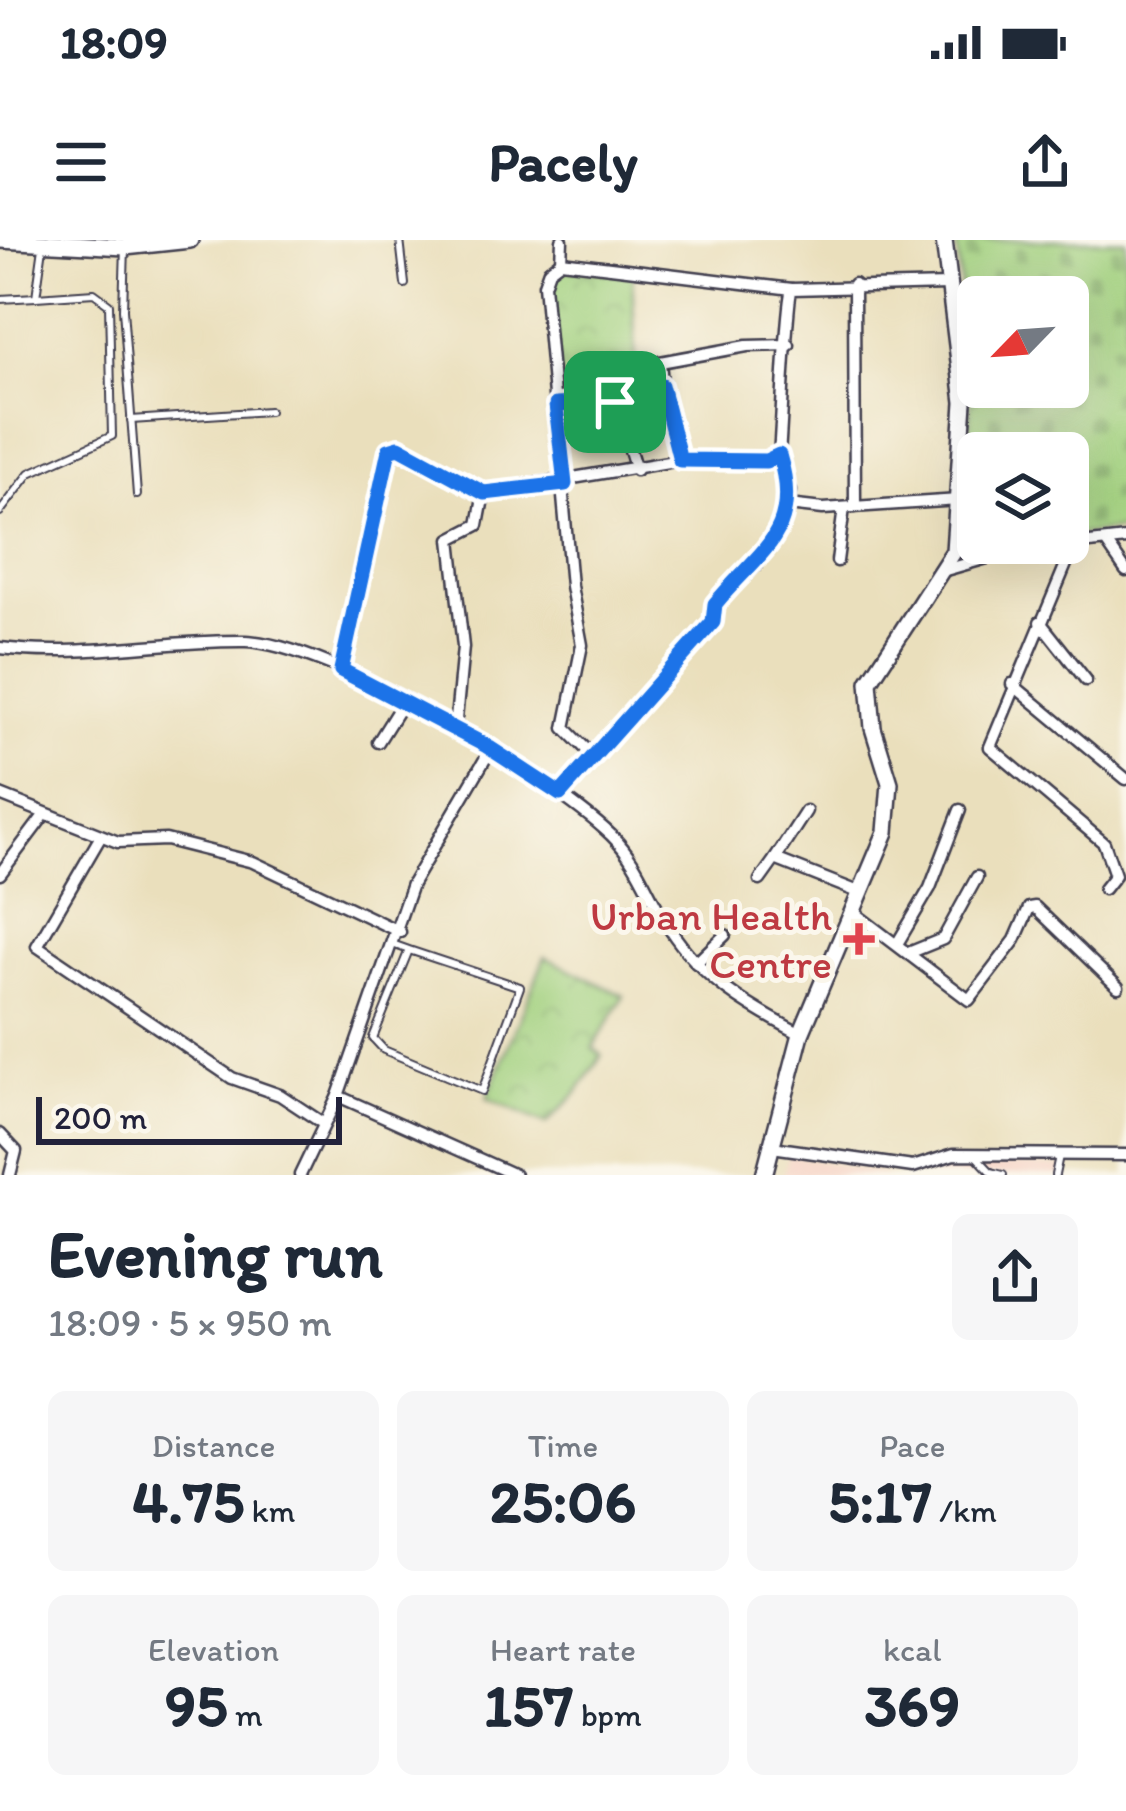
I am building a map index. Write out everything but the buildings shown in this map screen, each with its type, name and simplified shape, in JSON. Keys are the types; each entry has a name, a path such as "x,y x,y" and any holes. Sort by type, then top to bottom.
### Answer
{"street":[{"path":"0,240 124,248 190,240"},
{"path":"561,261 562,240"},
{"path":"944,240 964,402 962,432"},
{"path":"595,758 565,728 582,645 571,586 544,284 549,269 561,261 792,289 948,285"},
{"path":"838,561 849,508 854,284"},
{"path":"560,794 713,622 715,604 756,565 788,506 779,455 789,345 787,298 792,289"},
{"path":"680,460 661,385 660,362 747,346 789,345"},
{"path":"556,405 615,402 661,385"},
{"path":"615,402 636,470"},
{"path":"341,670 389,450 399,447 484,493 565,484 680,460 766,461 779,455"},
{"path":"455,730 463,647 451,539 478,525 484,493"},
{"path":"788,506 849,508 957,500"},
{"path":"764,1175 801,1034 854,912 890,807 869,682 954,550 957,520"},
{"path":"1089,543 1126,539"},
{"path":"1106,542 1126,571"},
{"path":"942,571 966,564"},
{"path":"1065,564 1012,684 990,747 1104,843 1115,875 1104,889"},
{"path":"1040,622 1086,680"},
{"path":"0,649 63,654 247,641 341,670 490,749 560,794 626,850 669,928 696,963 742,1005 801,1034"},
{"path":"1012,684 1126,779"},
{"path":"378,742 403,702"},
{"path":"300,1175 338,1096 397,938 412,884 490,749"},
{"path":"0,795 101,836 135,844 166,840 253,862 397,938"},
{"path":"897,944 929,888 960,810"},
{"path":"760,880 806,811"},
{"path":"0,874 45,814"},
{"path":"101,836 38,946 232,1078 280,1095 324,1124"},
{"path":"775,859 861,893"},
{"path":"911,952 944,939 977,877"},
{"path":"854,912 971,999 1015,940 1032,906 1118,987"},
{"path":"696,963 725,934"},
{"path":"338,1096 515,1175"},
{"path":"0,1134 16,1151 10,1175"},
{"path":"772,1147 913,1167 937,1157 974,1154 1126,1155"}],"lane":[{"path":"400,240 406,284"},
{"path":"36,297 44,244"},
{"path":"124,248 137,495"},
{"path":"0,299 94,293 109,304 112,436 30,473 0,512"},
{"path":"131,420 269,411"},
{"path":"397,938 409,950 520,987 482,1091 384,1049 373,1038 409,950"},
{"path":"974,1154 991,1172 1004,1175"},
{"path":"1055,1175 1059,1156"}],"shaded area":[{"path":"789,1155 892,1175 783,1175"},
{"path":"947,1162 1064,1167 1062,1175 931,1175"}],"green space":[{"path":"956,240 1126,240 1126,529 1089,533 1089,432 969,432 970,408 1089,408 1089,276 960,276"},
{"path":"562,269 632,274 637,382 631,388 565,399 558,389 549,280"},
{"path":"545,957 624,996 593,1048 602,1055 576,1094 546,1124 487,1098"}],"place":[{"name":"Urban Health Centre","path":"859,939"}],"route":[{"path":"661,385 666,420 680,460 766,461 779,455 790,491 788,512 756,565 715,604 713,622 560,794 485,745 341,670 389,450 399,447 484,493 565,484 556,405 615,402 661,385"}]}
